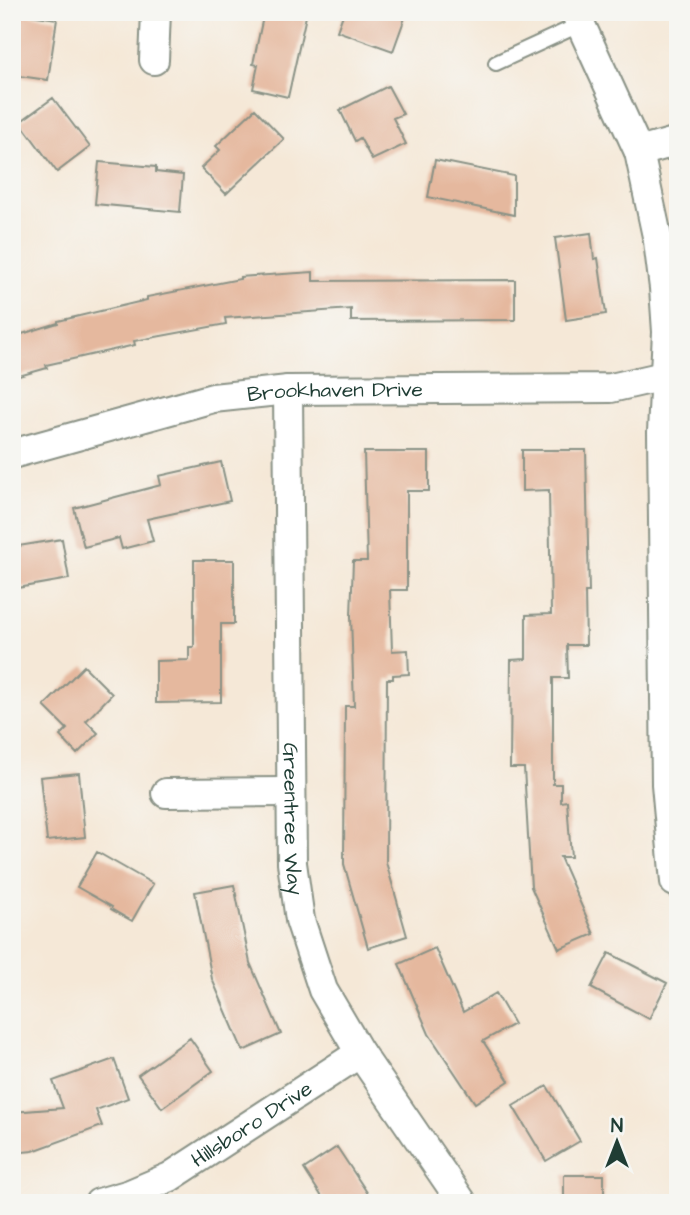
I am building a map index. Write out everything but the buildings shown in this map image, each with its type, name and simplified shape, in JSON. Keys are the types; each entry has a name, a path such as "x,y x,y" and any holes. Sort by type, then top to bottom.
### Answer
{"street":[{"path":"154,60 156,12"},
{"path":"578,18 639,152 656,230 664,288 671,374 662,432 666,784 676,882"},
{"path":"639,152 678,141"},
{"name":"Brookhaven Drive","path":"12,454 213,398 288,390 611,388 671,374"},
{"name":"Greentree Way","path":"288,390 292,863 300,920 323,990 360,1053 462,1202"},
{"path":"166,793 291,792"},
{"name":"Hillsboro Drive","path":"99,1203 130,1194 170,1177 360,1053"}],"lane":[{"path":"496,63 578,18"}]}
